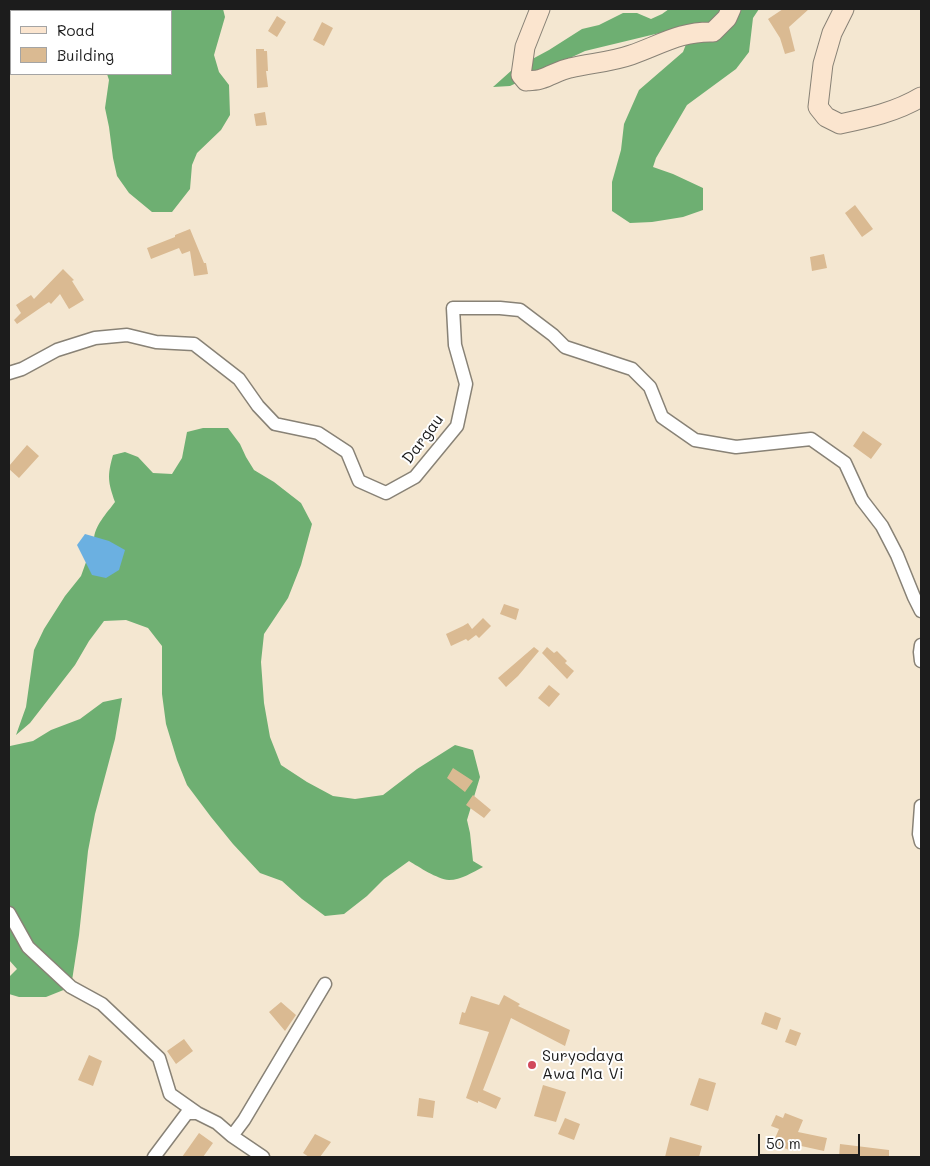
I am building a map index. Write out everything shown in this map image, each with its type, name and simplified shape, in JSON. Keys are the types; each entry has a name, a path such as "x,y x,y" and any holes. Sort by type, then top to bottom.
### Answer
{"street":[{"path":"540,9 525,47 520,75 526,80 540,80 560,70 614,61 676,37 699,32 712,32 727,18 731,9"},
{"path":"844,9 832,33 823,64 818,108 826,118 840,124 890,112 921,97"},
{"name":"Dargau","path":"9,373 22,369 57,350 95,338 127,335 156,342 194,344 239,379 258,406 275,424 318,432 347,452 359,481 386,493 415,477 457,426 466,384 455,344 453,308 520,310 553,335 565,347 632,369 650,387 662,417 695,440 736,447 811,439 845,463 862,500 882,526 921,611"},
{"path":"921,645 921,661"},
{"path":"921,806 919,834 921,842"},
{"path":"9,913 28,947 71,987 102,1004 159,1058 170,1094 197,1113 217,1123 232,1136 263,1157"},
{"path":"232,1136 244,1120 325,984"},
{"path":"154,1157 187,1113 197,1113"}],"green space":[{"path":"223,9 225,17 214,55 219,72 229,85 230,115 221,130 197,153 192,165 190,189 172,212 152,212 129,193 117,176 105,108 109,80 107,75 172,75 172,10 142,10"},
{"path":"669,9 759,9 753,18 749,52 736,69 687,105 656,158 653,167 703,188 703,210 683,217 630,223 612,211 612,182 621,150 624,124 639,90 683,52 690,34 672,30 585,51 510,86 493,87 512,70 582,29 599,25 623,13 637,13 651,19"},
{"path":"203,428 228,428 240,444 254,470 274,482 301,503 312,524 301,565 288,598 264,634 261,662 264,703 270,737 281,765 333,796 355,799 383,795 417,769 455,745 473,750 480,777 467,820 473,861 483,867 462,877 449,880 434,875 409,861 384,879 367,896 344,914 325,916 282,881 260,873 233,844 187,785 166,724 162,694 162,646 148,628 126,620 104,621 89,641 75,665 30,723 16,735 26,707 34,650 44,629 65,596 81,576 96,530 115,502 109,479 113,455 125,452 138,457 153,473 172,474 182,458 187,432"},
{"path":"122,698 115,739 95,814 88,851 71,987 46,997 19,997 9,994 9,977 17,969 9,960 9,745 33,741 51,730 80,719 103,702"}],"water":[{"path":"85,534 109,541 125,550 119,570 106,578 92,575 77,545"}],"building":[{"path":"783,9 809,9 789,27 795,51 785,54 780,38 768,19"},
{"path":"277,16 286,22 277,37 268,31"},
{"path":"322,22 333,28 324,46 313,40"},
{"path":"256,49 267,51 268,71 266,71 268,87 257,88"},
{"path":"265,112 267,125 256,126 254,114"},
{"path":"855,205 873,229 862,237 845,213"},
{"path":"190,229 204,263 206,263 208,274 194,276 190,251 182,254 179,248 151,259 147,248"},
{"path":"824,254 827,268 812,271 810,257"},
{"path":"63,269 74,280 72,281 84,300 69,309 60,294 51,304 49,302 17,324 14,320 21,313 16,305 31,295 34,299"},
{"path":"863,431 882,444 871,459 853,446"},
{"path":"27,445 39,456 19,478 9,469 9,466"},
{"path":"504,604 519,609 516,620 500,614"},
{"path":"483,618 491,626 479,638 476,635 468,641 466,639 451,646 446,634 468,623 472,629"},
{"path":"534,647 539,651 506,687 498,678"},
{"path":"547,647 554,653 557,651 567,661 565,663 574,671 567,679 542,653"},
{"path":"549,685 560,694 549,707 538,698"},
{"path":"453,768 473,781 465,792 447,778"},
{"path":"473,795 491,810 484,818 466,805"},
{"path":"504,995 520,1004 518,1006 570,1030 565,1046 511,1018 483,1090 501,1098 496,1109 466,1098 489,1032 459,1024 462,1012 465,1013 471,996 499,1005"},
{"path":"281,1002 296,1015 285,1031 269,1012"},
{"path":"765,1012 781,1018 777,1030 761,1024"},
{"path":"790,1029 801,1033 796,1046 785,1042"},
{"path":"184,1039 193,1051 176,1064 167,1051"},
{"path":"89,1055 102,1061 93,1086 78,1080"},
{"path":"699,1078 716,1083 708,1111 690,1105"},
{"path":"543,1085 566,1092 556,1122 534,1116"},
{"path":"419,1098 435,1101 433,1118 417,1116"},
{"path":"785,1113 803,1120 798,1132 827,1138 824,1151 792,1144 789,1150 773,1143 779,1129 771,1126 776,1115 783,1118"},
{"path":"565,1118 580,1124 574,1140 558,1134"},
{"path":"199,1133 213,1143 203,1157 182,1157"},
{"path":"315,1134 331,1142 320,1157 309,1157 303,1153"},
{"path":"670,1137 702,1146 699,1157 665,1157"},
{"path":"840,1144 889,1150 889,1157 839,1157"}],"place":[{"name":"Suryodaya Awa Ma Vi","path":"532,1065"}]}
